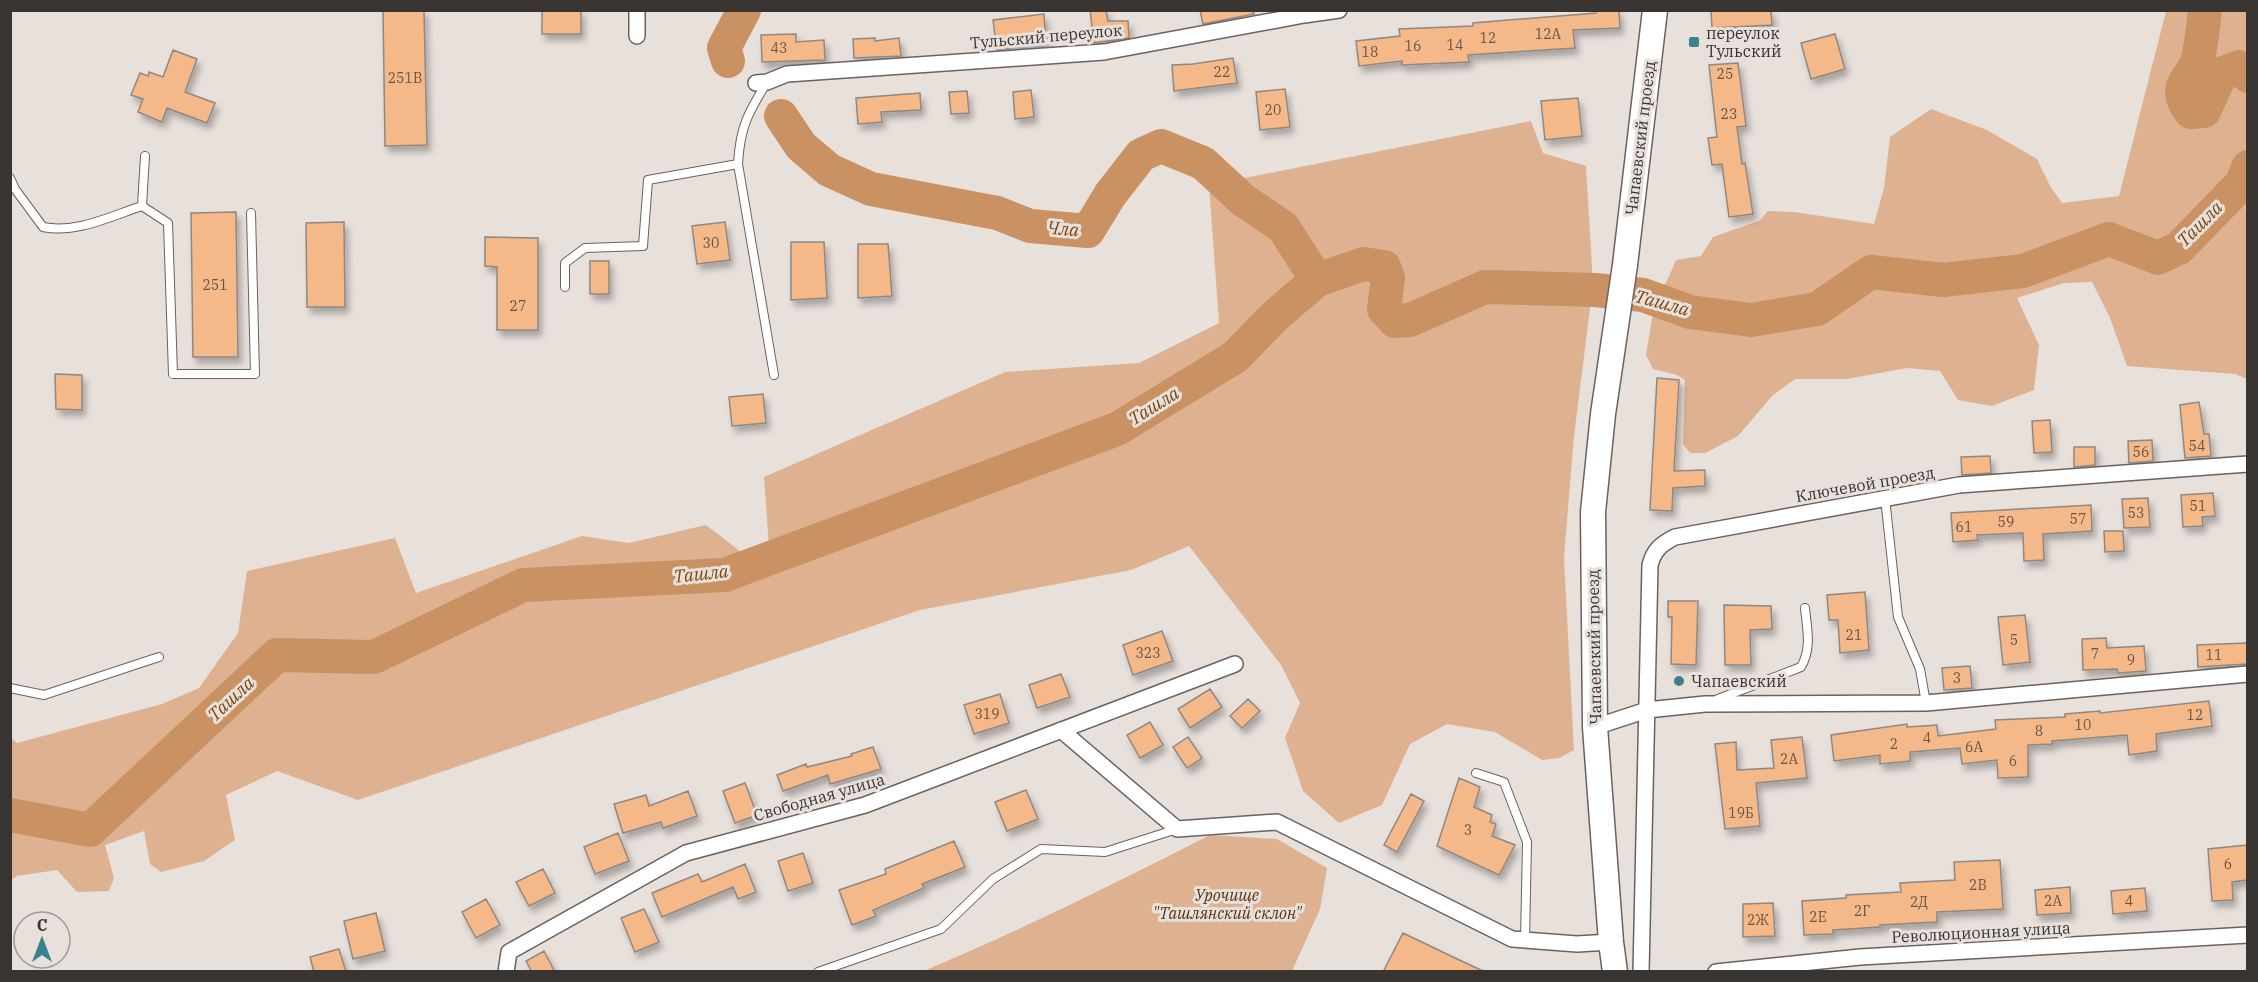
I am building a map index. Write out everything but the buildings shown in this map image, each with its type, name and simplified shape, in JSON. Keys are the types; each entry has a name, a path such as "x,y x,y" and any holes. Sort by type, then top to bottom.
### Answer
{"main road":[{"name":"Чапаевский проезд","path":"1615,972 1594,727 1593,512 1603,414 1624,265 1655,10"}],"street":[{"path":"637,36 638,10"},
{"name":"Тульский переулок","path":"761,82 787,74 1104,52 1304,13 1339,10"},
{"name":"Ключевой проезд","path":"1641,972 1650,565 1653,554 1662,543 1676,537 1959,485 2247,464"},
{"name":"Свободная улица","path":"506,972 509,952 686,853 865,805 1235,664"},
{"path":"1594,727 1647,710 1705,704 1926,703 2247,674"},
{"path":"1061,730 1177,829 1277,822 1512,939 1577,944 1611,942"},
{"name":"Революционная улица","path":"1716,972 1861,964 2247,935"}],"lane":[{"path":"761,82 739,140 738,164 774,375"},
{"path":"142,206 145,156"},
{"path":"565,287 565,263 585,248 643,246 648,180 738,164"},
{"path":"10,178 13,190 43,227 70,228 103,220 142,206"},
{"path":"142,206 168,224 173,374 255,374 250,213"},
{"path":"1885,498 1898,617 1920,669 1926,703"},
{"path":"1705,704 1801,667 1807,657 1809,647 1805,608"},
{"path":"10,688 44,695 159,657"},
{"path":"1476,772 1504,782 1527,842 1525,940"},
{"path":"818,972 941,929 993,879 1041,849 1105,852 1177,829"}],"green space":[{"path":"2166,11 2247,11 2247,379 2235,374 2127,366 2110,318 2092,282 2064,283 2017,298 2039,345 2034,390 1992,406 1958,400 1940,371 1907,368 1847,379 1795,379 1772,396 1738,436 1705,453 1690,453 1683,444 1685,380 1677,375 1653,369 1646,355 1657,289 1666,283 1676,260 1701,256 1713,237 1759,221 1768,211 1794,212 1874,224 1884,188 1890,137 1931,109 1987,130 2037,159 2050,186 2062,203 2119,196"},
{"path":"1531,121 1543,153 1586,166 1593,285 1574,436 1564,558 1574,750 1559,758 1542,760 1495,732 1447,724 1410,744 1382,805 1339,823 1303,791 1285,738 1300,703 1281,665 1189,546 1131,570 920,610 358,800 277,771 226,795 235,840 204,861 161,872 150,864 144,831 105,845 114,878 109,891 77,892 57,870 17,876 11,880 11,738 17,743 162,704 199,688 238,633 247,571 395,538 416,593 582,536 629,543 706,525 771,575 764,477 1005,372 1139,363 1219,323 1209,185"},
{"name":"Урочище \"Ташлянский склон\"","path":"1210,835 1277,839 1327,868 1320,909 1292,971 924,971 1068,906"}],"waterway":[{"name":"Чла","path":"728,61 724,48 744,10"},
{"name":"Ташла","path":"2205,10 2196,65 2182,88 2185,103 2191,112 2204,111 2221,74 2239,67 2248,76"},
{"name":"Чла","path":"781,116 801,146 829,170 871,189 997,213 1030,226 1088,231 1110,195 1141,155 1161,146 1203,163 1243,200 1283,227 1317,280"},
{"name":"Ташла","path":"10,815 90,830 277,655 374,657 523,585 725,575 1117,429 1235,357 1276,315 1317,280 1364,264 1384,267 1388,278 1384,309 1395,321 1410,320 1485,287 1595,290 1643,295 1690,312 1751,320 1817,309 1871,272 1943,280 2023,271 2109,239 2158,258 2179,248 2242,183 2248,167"}],"place":[{"name":"переулок Тульский","path":"1694,42"},
{"name":"Чапаевский","path":"1679,681"}]}
